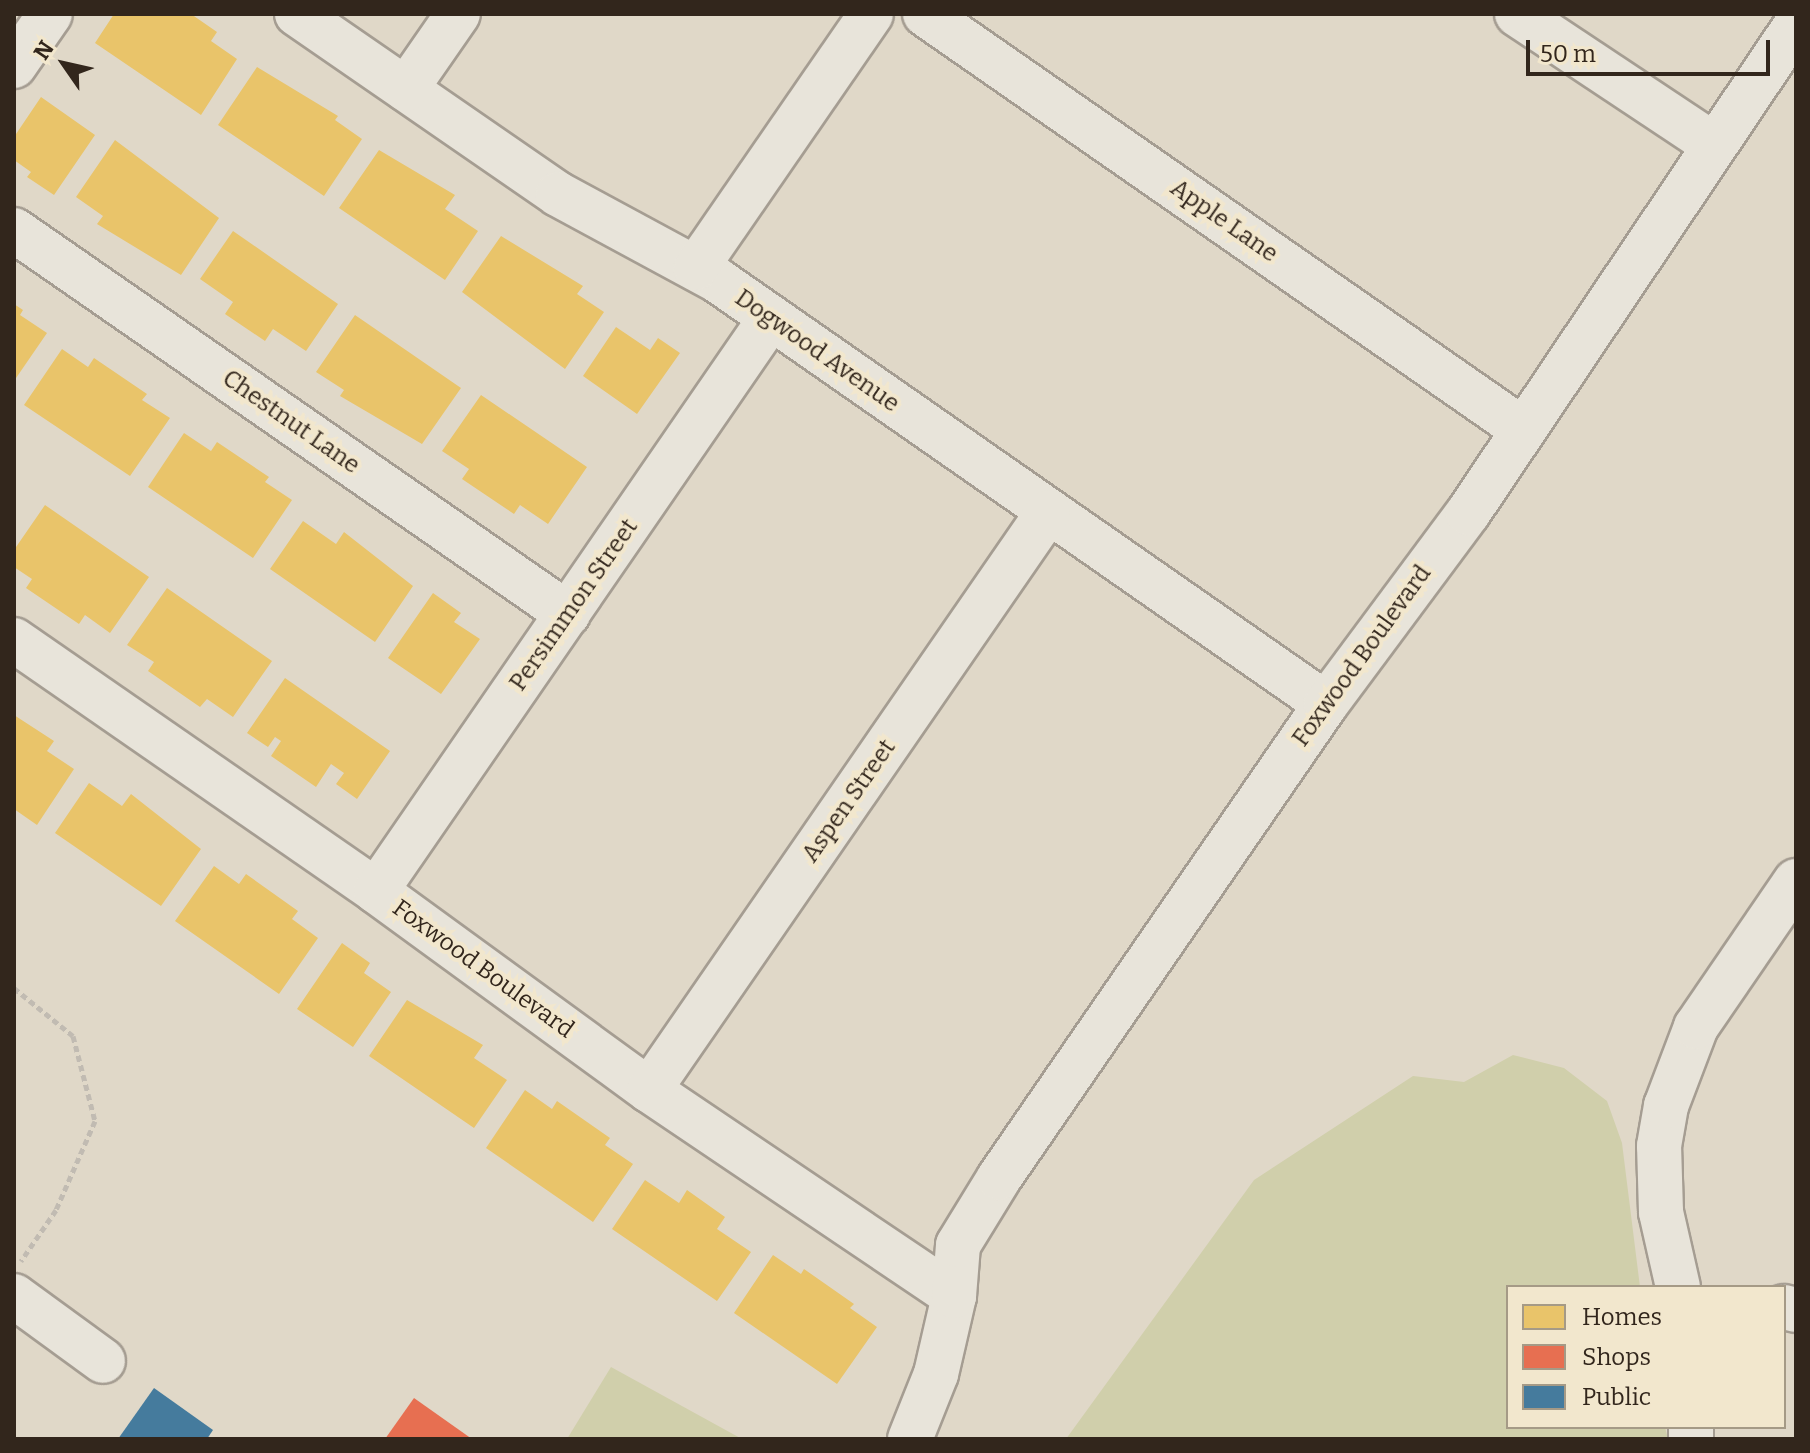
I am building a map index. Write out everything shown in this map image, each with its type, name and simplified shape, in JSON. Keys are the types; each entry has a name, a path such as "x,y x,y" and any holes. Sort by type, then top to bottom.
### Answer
{"street":[{"path":"14,66 50,14"},
{"name":"Dogwood Avenue","path":"297,14 558,194 696,268 1326,704"},
{"path":"406,89 458,14"},
{"path":"696,268 871,14"},
{"name":"Apple Lane","path":"925,14 1522,429"},
{"path":"1517,14 1714,145"},
{"name":"Foxwood Boulevard","path":"910,1439 936,1374 954,1296 958,1245 999,1178 1326,704 1522,429 1796,25"},
{"name":"Chestnut Lane","path":"14,230 568,614"},
{"name":"Persimmon Street","path":"376,891 770,319"},
{"name":"Aspen Street","path":"649,1090 1048,512"},
{"name":"Foxwood Boulevard","path":"14,640 376,891 649,1090 954,1296"},
{"path":"1678,1285 1661,1212 1659,1146 1666,1106 1696,1027 1796,881"},
{"path":"14,1296 103,1361"}],"path":[{"path":"14,988 73,1036 95,1121 56,1210 14,1272"}],"green space":[{"path":"1513,1055 1564,1068 1607,1101 1622,1143 1640,1285 1506,1285 1506,1429 1666,1429 1668,1439 1066,1439 1254,1180 1413,1076 1464,1082"},
{"path":"611,1367 742,1439 567,1439"}],"building: Homes":[{"path":"114,14 191,14 217,32 211,41 237,59 201,115 95,43"},
{"path":"257,67 338,116 335,120 362,139 324,196 218,125"},
{"path":"41,97 95,135 54,195 27,177 31,172 14,160 14,137"},
{"path":"115,140 219,218 181,275 97,224 103,216 76,197"},
{"path":"379,150 455,195 445,209 478,231 445,280 339,208"},
{"path":"233,231 338,304 306,351 273,329 265,341 225,314 233,302 200,279"},
{"path":"501,236 583,286 577,294 604,312 565,369 462,292"},
{"path":"14,304 23,310 20,315 47,333 14,381"},
{"path":"355,315 461,388 422,444 340,396 344,390 316,372"},
{"path":"616,327 650,350 658,338 680,353 637,414 583,376"},
{"path":"62,349 88,367 94,358 147,394 142,400 170,418 130,476 24,405"},
{"path":"481,395 587,467 548,524 520,505 514,514 462,479 469,469 442,451"},
{"path":"184,433 211,451 217,442 269,477 265,482 292,500 253,558 148,487"},
{"path":"45,505 149,577 110,633 85,615 79,624 26,588 32,579 14,567 14,550"},
{"path":"303,521 336,544 344,532 413,586 375,642 270,569"},
{"path":"167,588 272,661 233,717 207,699 200,707 148,671 154,662 127,645"},
{"path":"433,593 461,613 454,622 480,639 441,694 388,658"},
{"path":"285,678 390,751 357,799 336,784 344,773 331,764 316,787 271,756 281,741 275,737 268,747 247,733"},
{"path":"14,715 54,741 47,751 74,769 37,825 14,809"},
{"path":"89,783 122,806 131,794 201,849 161,906 55,833"},
{"path":"214,866 239,884 246,874 298,911 292,919 318,938 279,994 175,921"},
{"path":"342,943 370,963 364,973 391,992 353,1047 297,1009"},
{"path":"407,1000 483,1045 474,1058 507,1080 474,1128 369,1056"},
{"path":"525,1090 552,1109 557,1101 610,1138 605,1145 633,1164 593,1222 486,1148"},
{"path":"645,1180 679,1203 687,1190 725,1217 717,1229 751,1252 717,1301 612,1229"},
{"path":"773,1255 801,1274 804,1269 854,1304 850,1308 877,1327 837,1384 734,1313"}],"building: Shops":[{"path":"414,1398 472,1439 385,1439"}],"building: Public":[{"path":"154,1388 213,1430 207,1439 118,1439"}]}
